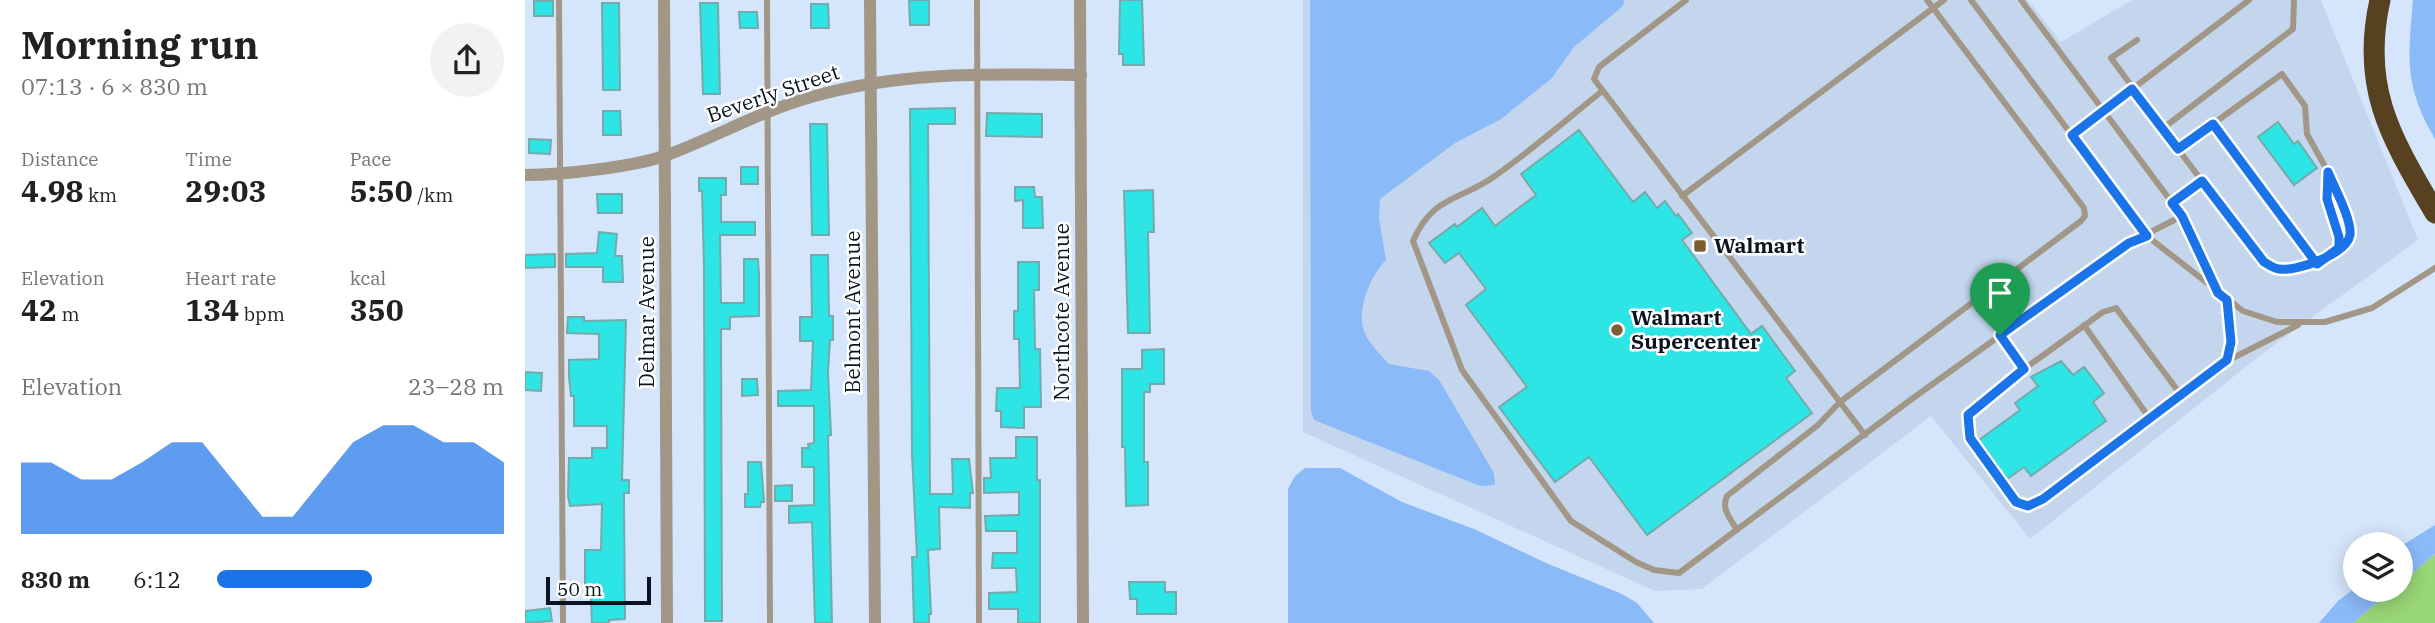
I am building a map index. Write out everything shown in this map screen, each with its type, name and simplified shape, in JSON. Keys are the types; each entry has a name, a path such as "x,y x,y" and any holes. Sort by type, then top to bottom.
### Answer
{"highway":[{"path":"2380,0 2373,41 2375,85 2383,114 2399,152 2435,213"}],"street":[{"name":"Delmar Avenue","path":"664,0 667,623"},
{"name":"Belmont Avenue","path":"870,0 875,623"},
{"name":"Northcote Avenue","path":"1080,0 1083,623"},
{"name":"Beverly Street","path":"525,175 666,155 809,97 870,82 940,74 1081,75"}],"lane":[{"path":"559,0 562,623"},
{"path":"767,0 769,623"},
{"path":"977,0 979,623"},
{"path":"1668,0 1675,8"},
{"path":"1686,0 1599,67 1594,79 1601,92 1865,435"},
{"path":"1737,530 1725,511 1727,496 1818,425 1840,402 2085,216 2084,208 1927,0"},
{"path":"1682,196 1944,0"},
{"path":"1971,0 2147,236 2243,311 2266,319 2301,324 2325,322 2372,308 2435,268"},
{"path":"2021,0 2182,216 2218,293"},
{"path":"2072,135 2249,0"},
{"path":"2162,129 2293,29 2294,0"},
{"path":"2137,40 2111,58 2132,89 2264,262 2279,270 2317,264 2348,241 2350,228 2328,172 2307,134 2305,106 2282,74 2178,149"},
{"path":"1601,92 1493,178 1439,204 1420,225 1413,241 1462,370 1571,521 1636,562 1654,569 1679,573 2129,243 2182,216"},
{"path":"2213,124 2317,264"},
{"path":"2328,172 2327,199 2339,237 2339,248"},
{"path":"2172,203 2202,181"},
{"path":"2426,273 2435,277"},
{"path":"2227,300 2231,342 2227,360"},
{"path":"2182,395 2116,308 2103,312 2024,369 1968,415 1967,425 1970,438 2016,502 2028,506 2043,499 2182,395 2227,360 2301,324"},
{"path":"2084,325 2150,419"},
{"path":"2000,335 2024,369"}],"shaded area":[{"path":"1303,0 2028,0 2061,42 2132,0 2321,0 2418,240 2267,350 2030,539 1931,416 1702,589 1655,591 1303,432"}],"green space":[{"path":"2435,554 2435,623 2353,623 2378,602 2413,602 2413,573"}],"water":[{"path":"1310,0 1624,0 1623,6 1574,47 1552,78 1501,119 1455,143 1380,199 1379,219 1386,260 1371,282 1364,301 1362,319 1365,333 1389,364 1429,371 1439,380 1494,473 1495,485 1480,486 1314,420 1311,411"},
{"path":"2413,0 2435,0 2435,139 2418,103 2410,71"},
{"path":"1305,468 1340,468 1402,502 1474,529 1546,563 1622,594 1637,603 1654,623 1288,623 1288,489 1295,476"},
{"path":"2435,525 2435,554 2413,573 2413,539"},
{"path":"2343,597 2343,602 2378,602 2353,623 2319,623"}],"building":[{"path":"909,0 929,0 929,25 910,25"},
{"path":"1120,0 1142,0 1144,65 1123,65 1123,54 1119,54"},
{"path":"534,1 553,1 553,16 534,16"},
{"path":"602,3 619,3 620,90 603,90"},
{"path":"700,3 718,3 720,94 703,94"},
{"path":"811,4 828,4 829,28 811,28"},
{"path":"739,12 757,12 758,28 740,28"},
{"path":"955,108 955,124 928,124 930,494 953,494 952,459 969,459 973,493 970,493 970,508 939,507 940,549 928,550 931,614 929,623 914,623 912,557 917,557 912,454 910,109"},
{"path":"603,111 620,111 621,135 603,135"},
{"path":"987,113 1042,114 1042,137 986,136"},
{"path":"2278,122 2294,144 2298,141 2317,168 2294,185 2258,137"},
{"path":"810,124 827,124 829,235 812,235"},
{"name":"Walmart Supercenter","path":"1579,130 1633,202 1645,192 1657,208 1665,201 1676,216 1678,214 1692,233 1682,240 1751,334 1762,326 1795,371 1786,378 1812,413 1647,535 1589,457 1555,482 1499,407 1527,387 1466,305 1486,289 1459,253 1445,263 1429,243 1482,208 1495,226 1536,195 1521,174"},
{"path":"529,139 551,140 550,154 529,153"},
{"path":"741,167 758,167 758,184 741,184"},
{"path":"699,178 726,178 726,195 721,195 721,222 755,222 755,235 720,235 721,303 744,303 744,259 758,259 759,275 759,316 730,317 730,329 721,329 722,621 705,621 704,266 702,191 699,191"},
{"path":"1015,187 1034,187 1035,197 1042,197 1043,228 1023,228 1023,200 1015,201"},
{"path":"1153,190 1154,232 1148,232 1150,333 1128,333 1124,191"},
{"path":"597,194 622,194 622,213 598,213"},
{"path":"599,232 617,234 615,256 622,256 623,282 603,282 603,267 566,267 566,254 597,253"},
{"path":"555,254 555,267 525,268 525,255"},
{"path":"811,255 828,255 829,316 833,316 833,340 830,340 828,372 832,623 815,623 812,522 789,523 789,506 814,505 814,467 802,467 802,448 809,448 808,444 814,443 814,406 778,406 778,391 811,390 813,341 800,341 800,317 812,317"},
{"path":"1018,262 1039,262 1039,290 1034,290 1035,349 1040,349 1041,407 1024,407 1024,428 1001,427 1001,411 996,411 997,388 1020,388 1019,339 1014,339 1014,311 1018,311"},
{"path":"568,317 584,317 584,321 626,320 622,480 629,480 629,493 624,493 625,619 609,620 609,623 592,623 591,597 585,597 585,550 601,550 602,504 570,506 568,496 569,458 592,458 592,448 607,448 607,426 574,426 574,396 571,396 569,377 569,360 599,359 599,334 567,333"},
{"path":"1164,349 1164,384 1150,384 1150,392 1144,392 1144,462 1148,462 1148,505 1126,506 1125,447 1122,447 1122,369 1142,369 1142,350"},
{"path":"2061,361 2073,375 2084,367 2104,393 2093,402 2106,421 2031,476 2024,467 2007,479 1979,440 2020,410 2015,403 2038,386 2031,377"},
{"path":"525,372 542,373 541,391 525,390"},
{"path":"742,379 757,379 758,395 742,396"},
{"path":"1016,437 1037,437 1037,480 1040,480 1040,623 1018,623 1018,609 989,609 989,593 1017,592 1016,568 992,568 993,553 1017,553 1017,531 986,531 985,516 1019,515 1019,492 984,493 984,478 991,478 990,458 1016,458"},
{"path":"748,462 761,462 764,502 761,502 760,507 745,507 745,494 748,494"},
{"path":"792,485 792,501 775,501 775,486"},
{"path":"1129,582 1165,582 1165,592 1176,592 1176,614 1137,614 1137,599 1130,599"},
{"path":"550,608 552,621 525,623 525,611"}],"place":[{"name":"Walmart","path":"1700,246"},
{"name":"Walmart Supercenter","path":"1617,330"}],"route":[{"path":"2000,335 2024,369 1968,415 1967,425 1970,438 2016,502 2028,506 2043,499 2227,360 2231,342 2227,300 2218,293 2182,216 2172,203 2202,181 2264,262 2279,270 2317,264 2339,248 2348,241 2349,223 2328,172 2327,199 2339,237 2339,248 2317,264 2213,124 2178,149 2132,89 2072,135 2147,236 2129,243 2000,335"}]}
